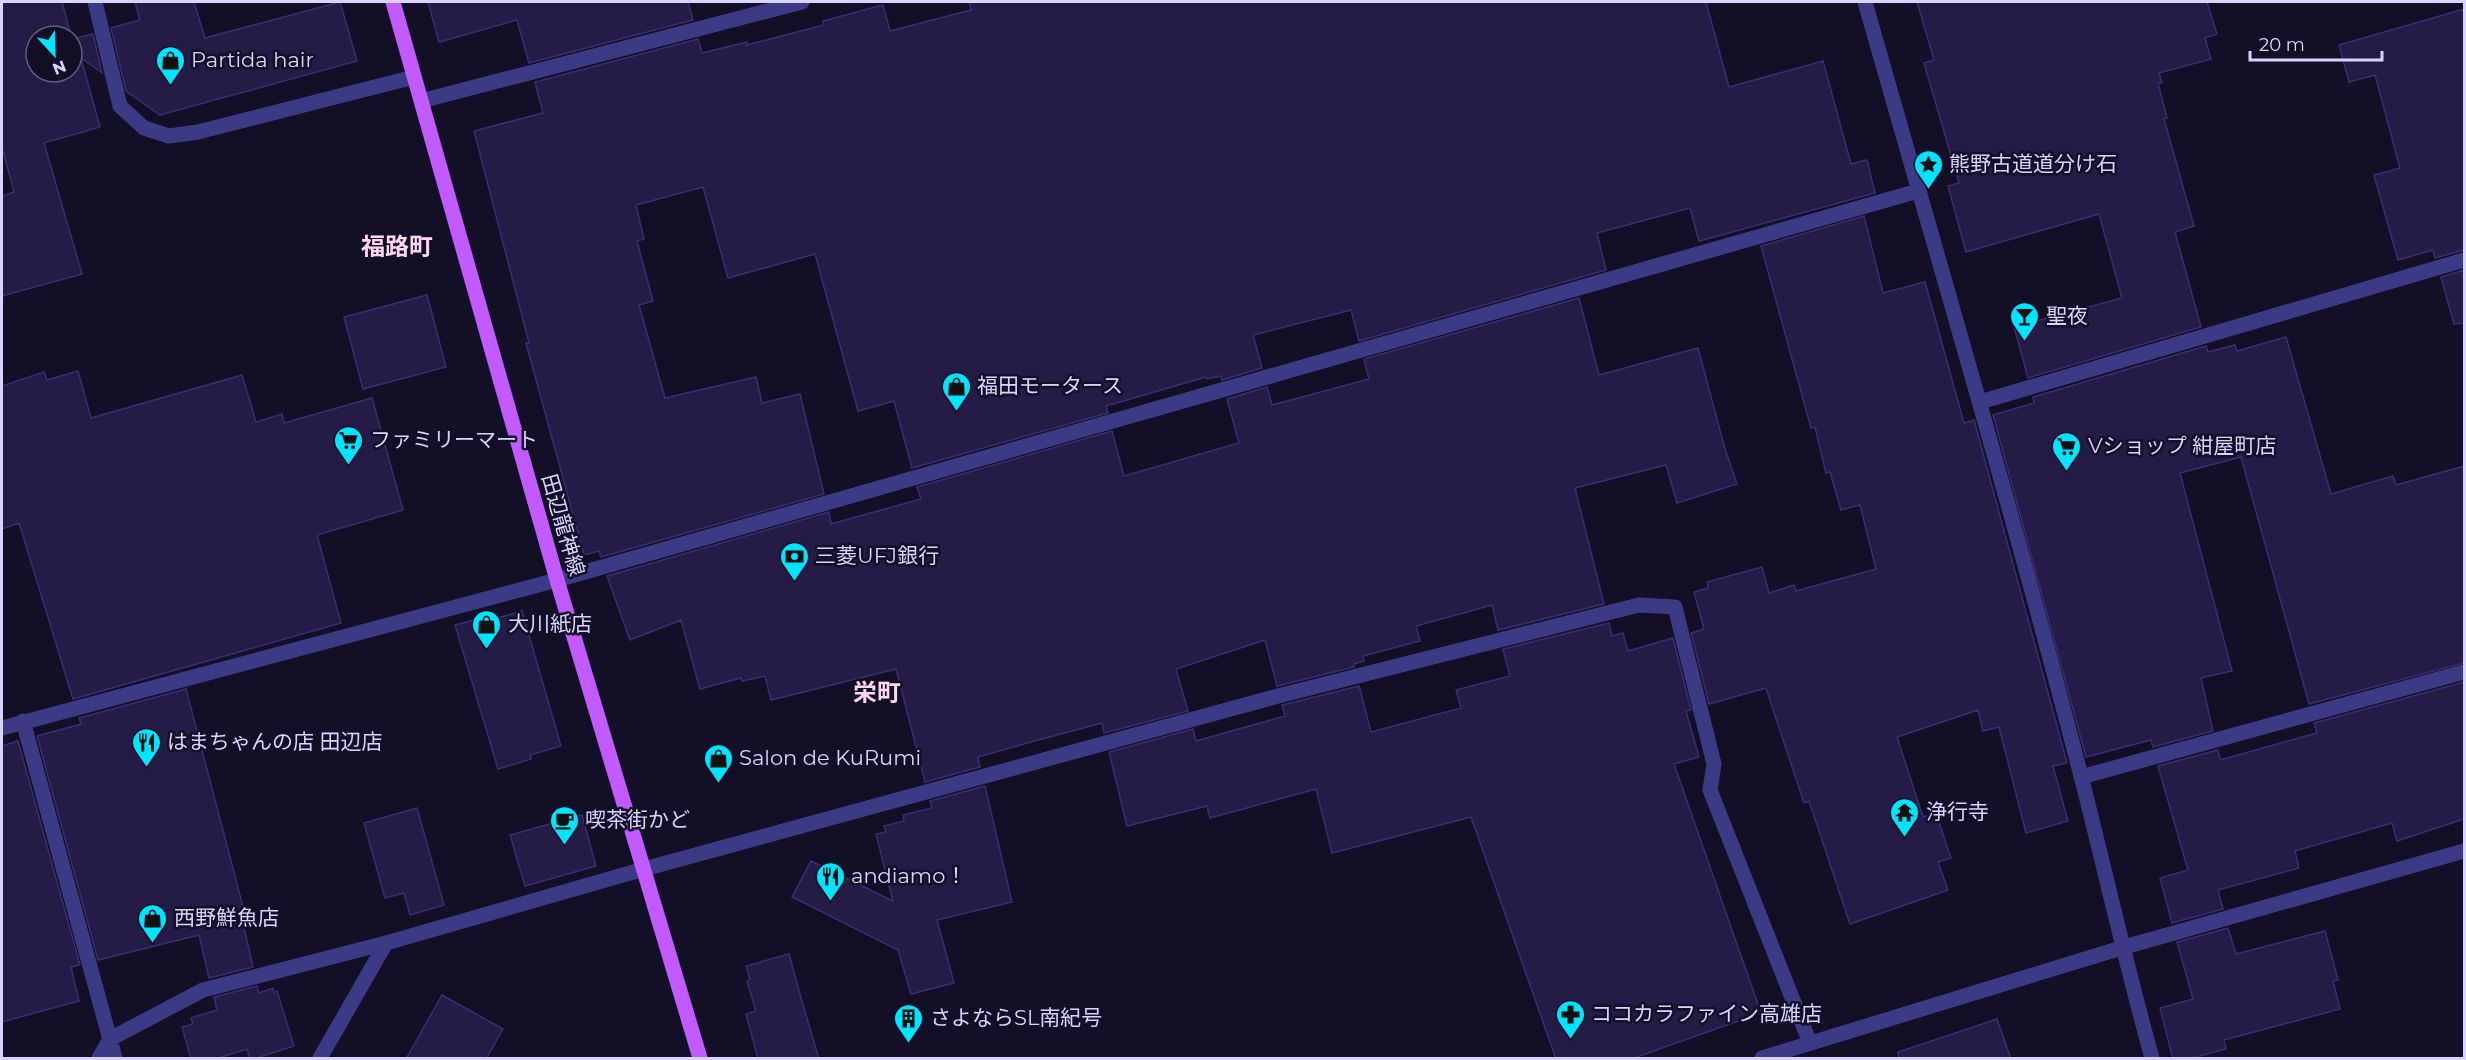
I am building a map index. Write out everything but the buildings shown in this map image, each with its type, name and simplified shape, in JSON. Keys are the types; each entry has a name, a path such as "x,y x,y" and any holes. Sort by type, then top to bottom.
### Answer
{"main road":[{"name":"田辺龍神線","path":"393,2 557,580 700,1059"}],"street":[{"path":"95,2 120,106 144,128 169,136 198,132 414,77"},
{"path":"421,100 802,2"},
{"path":"1865,2 1980,402 2081,777 2121,948 2152,1059"},
{"path":"2,728 557,580 1918,191"},
{"path":"1980,402 2464,260"},
{"path":"99,1059 110,1039 203,990 386,943 1278,696 1639,605 1675,607 1714,764 1710,790 1810,1043"},
{"path":"2081,777 2464,672"},
{"path":"23,721 115,1059"},
{"path":"1762,1059 2121,948 2464,851"},
{"path":"320,1059 386,943"}],"place":[{"name":"Partida hair","path":"170,86"},
{"name":"熊野古道道分け石","path":"1928,190"},
{"name":"聖夜","path":"2025,342"},
{"name":"福田モータース","path":"956,412"},
{"name":"ファミリーマート","path":"349,466"},
{"name":"Vショップ 紺屋町店","path":"2067,472"},
{"name":"三菱UFJ銀行","path":"794,582"},
{"name":"大川紙店","path":"487,650"},
{"name":"はまちゃんの店 田辺店","path":"146,768"},
{"name":"Salon de KuRumi","path":"718,784"},
{"name":"浄行寺","path":"1905,838"},
{"name":"喫茶街かど","path":"564,846"},
{"name":"andiamo！","path":"830,902"},
{"name":"西野鮮魚店","path":"153,944"},
{"name":"ココカラファイン高雄店","path":"1570,1040"},
{"name":"さよならSL南紀号","path":"909,1044"}],"district":[{"name":"福路町","path":"397,247"},
{"name":"栄町","path":"877,693"}]}
